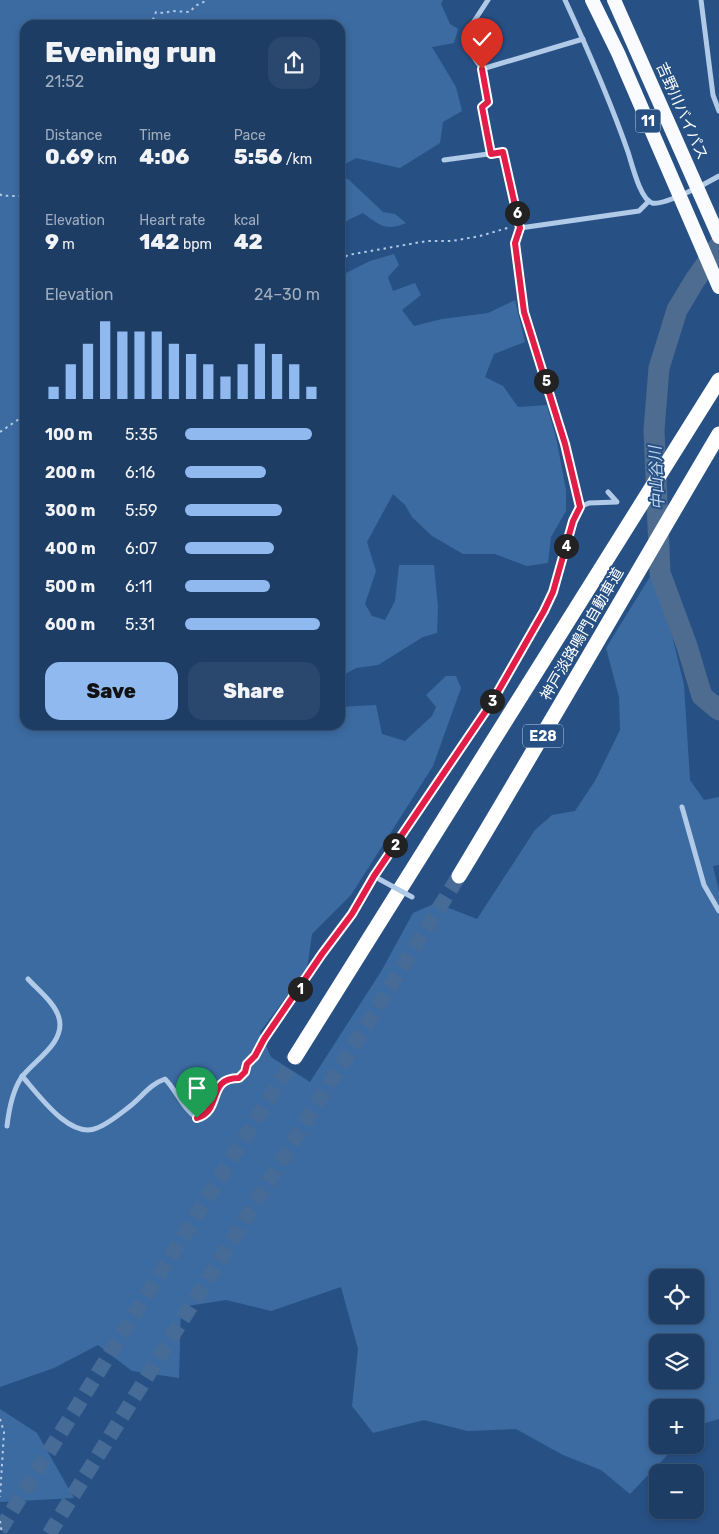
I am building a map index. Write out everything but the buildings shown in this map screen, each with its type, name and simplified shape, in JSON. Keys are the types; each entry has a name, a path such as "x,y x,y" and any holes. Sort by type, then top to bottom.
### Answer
{"highway":[{"name":"11","path":"592,0 618,53 717,283"},
{"name":"吉野川バイパス","path":"614,0 717,231"},
{"name":"神戸淡路鳴門自動車道","path":"295,1057 719,380"},
{"name":"神戸淡路鳴門自動車道","path":"459,876 532,756 719,434"}],"street":[{"path":"488,0 467,32 467,47 482,69 488,102 482,107 491,154"},
{"path":"565,0 618,124 640,187 649,201 654,204 665,202 719,176"},
{"path":"700,0 713,94 719,111"},
{"path":"482,69 583,39"},
{"path":"444,160 503,152 520,228 639,211 649,201"},
{"path":"22,1076 58,1116 80,1129 96,1129 130,1106 158,1081 165,1079 174,1088 190,1113 197,1118 205,1115 211,1109 217,1089 223,1082 231,1078 239,1078 245,1072 247,1064 255,1056 264,1039 322,954 352,914 475,729 544,611 553,592 573,521 580,507 589,503 616,502 608,492"},
{"path":"682,807 704,885 719,911"},
{"path":"377,877 412,897"},
{"path":"7,1126 12,1098 22,1076 46,1054 60,1028 59,1018 53,1007 28,979"}],"path":[{"path":"153,20 156,12 163,13 172,10 190,12 195,6 208,0"},
{"path":"0,194 2,196 13,195 20,197"},
{"path":"345,257 427,241 452,241 480,236 508,226 520,228 515,243 524,312 565,444 580,507"},
{"path":"0,432 20,418"},
{"path":"0,1418 4,1432 0,1497"},
{"path":"0,1521 2,1534"}],"shaded area":[{"path":"0,0 443,0 441,4 450,24 458,29 454,43 432,47 456,87 462,111 443,122 440,143 400,168 356,158 345,164 345,20 20,20 20,730 345,730 345,707 376,705 382,734 405,741 432,716 436,707 426,695 446,676 456,676 461,688 433,766 351,895 312,934 307,969 260,1032 271,1057 310,1082 382,970 413,913 436,903 477,919 535,830 552,815 575,811 595,781 620,730 619,697 606,648 653,572 656,589 670,627 684,685 690,780 704,800 719,797 719,865 713,866 719,891 719,1419 704,1423 704,1399 649,1399 649,1454 668,1454 659,1464 649,1464 649,1474 630,1494 601,1470 563,1455 516,1429 467,1431 424,1420 373,1433 352,1406 358,1349 341,1287 271,1311 226,1300 181,1307 179,1378 132,1371 98,1345 54,1368 0,1387"},
{"path":"345,179 348,179 383,212 395,214 406,223 393,227 383,226 363,213 345,223"},
{"path":"394,254 399,265 388,277 393,291 415,283 421,295 402,310 414,326 442,319 488,313 515,300 525,342 494,354 485,377 503,386 518,407 547,405 557,442 566,490 566,511 551,537 548,563 527,566 495,554 463,554 432,536 412,517 405,505 393,494 367,542 376,571 365,604 372,616 385,620 395,601 399,565 434,565 438,607 437,633 423,637 378,665 356,668 345,674 345,274 370,261"},
{"path":"0,1409 37,1433 74,1498 0,1502"}],"waterway":[{"name":"中山谷川","path":"719,246 677,310 659,368 654,430 660,573 687,646 702,696 719,710"}],"tunnel":[{"path":"49,1534 459,876"},
{"path":"0,1530 295,1057"}],"route":[{"path":"197,1118 205,1115 211,1109 217,1089 223,1082 231,1078 239,1078 245,1072 247,1064 255,1056 264,1039 322,954 352,914 374,876 492,702 553,592 573,521 580,507 565,444 524,312 515,243 520,228 503,152 491,154 482,107 488,102 482,69"}]}
